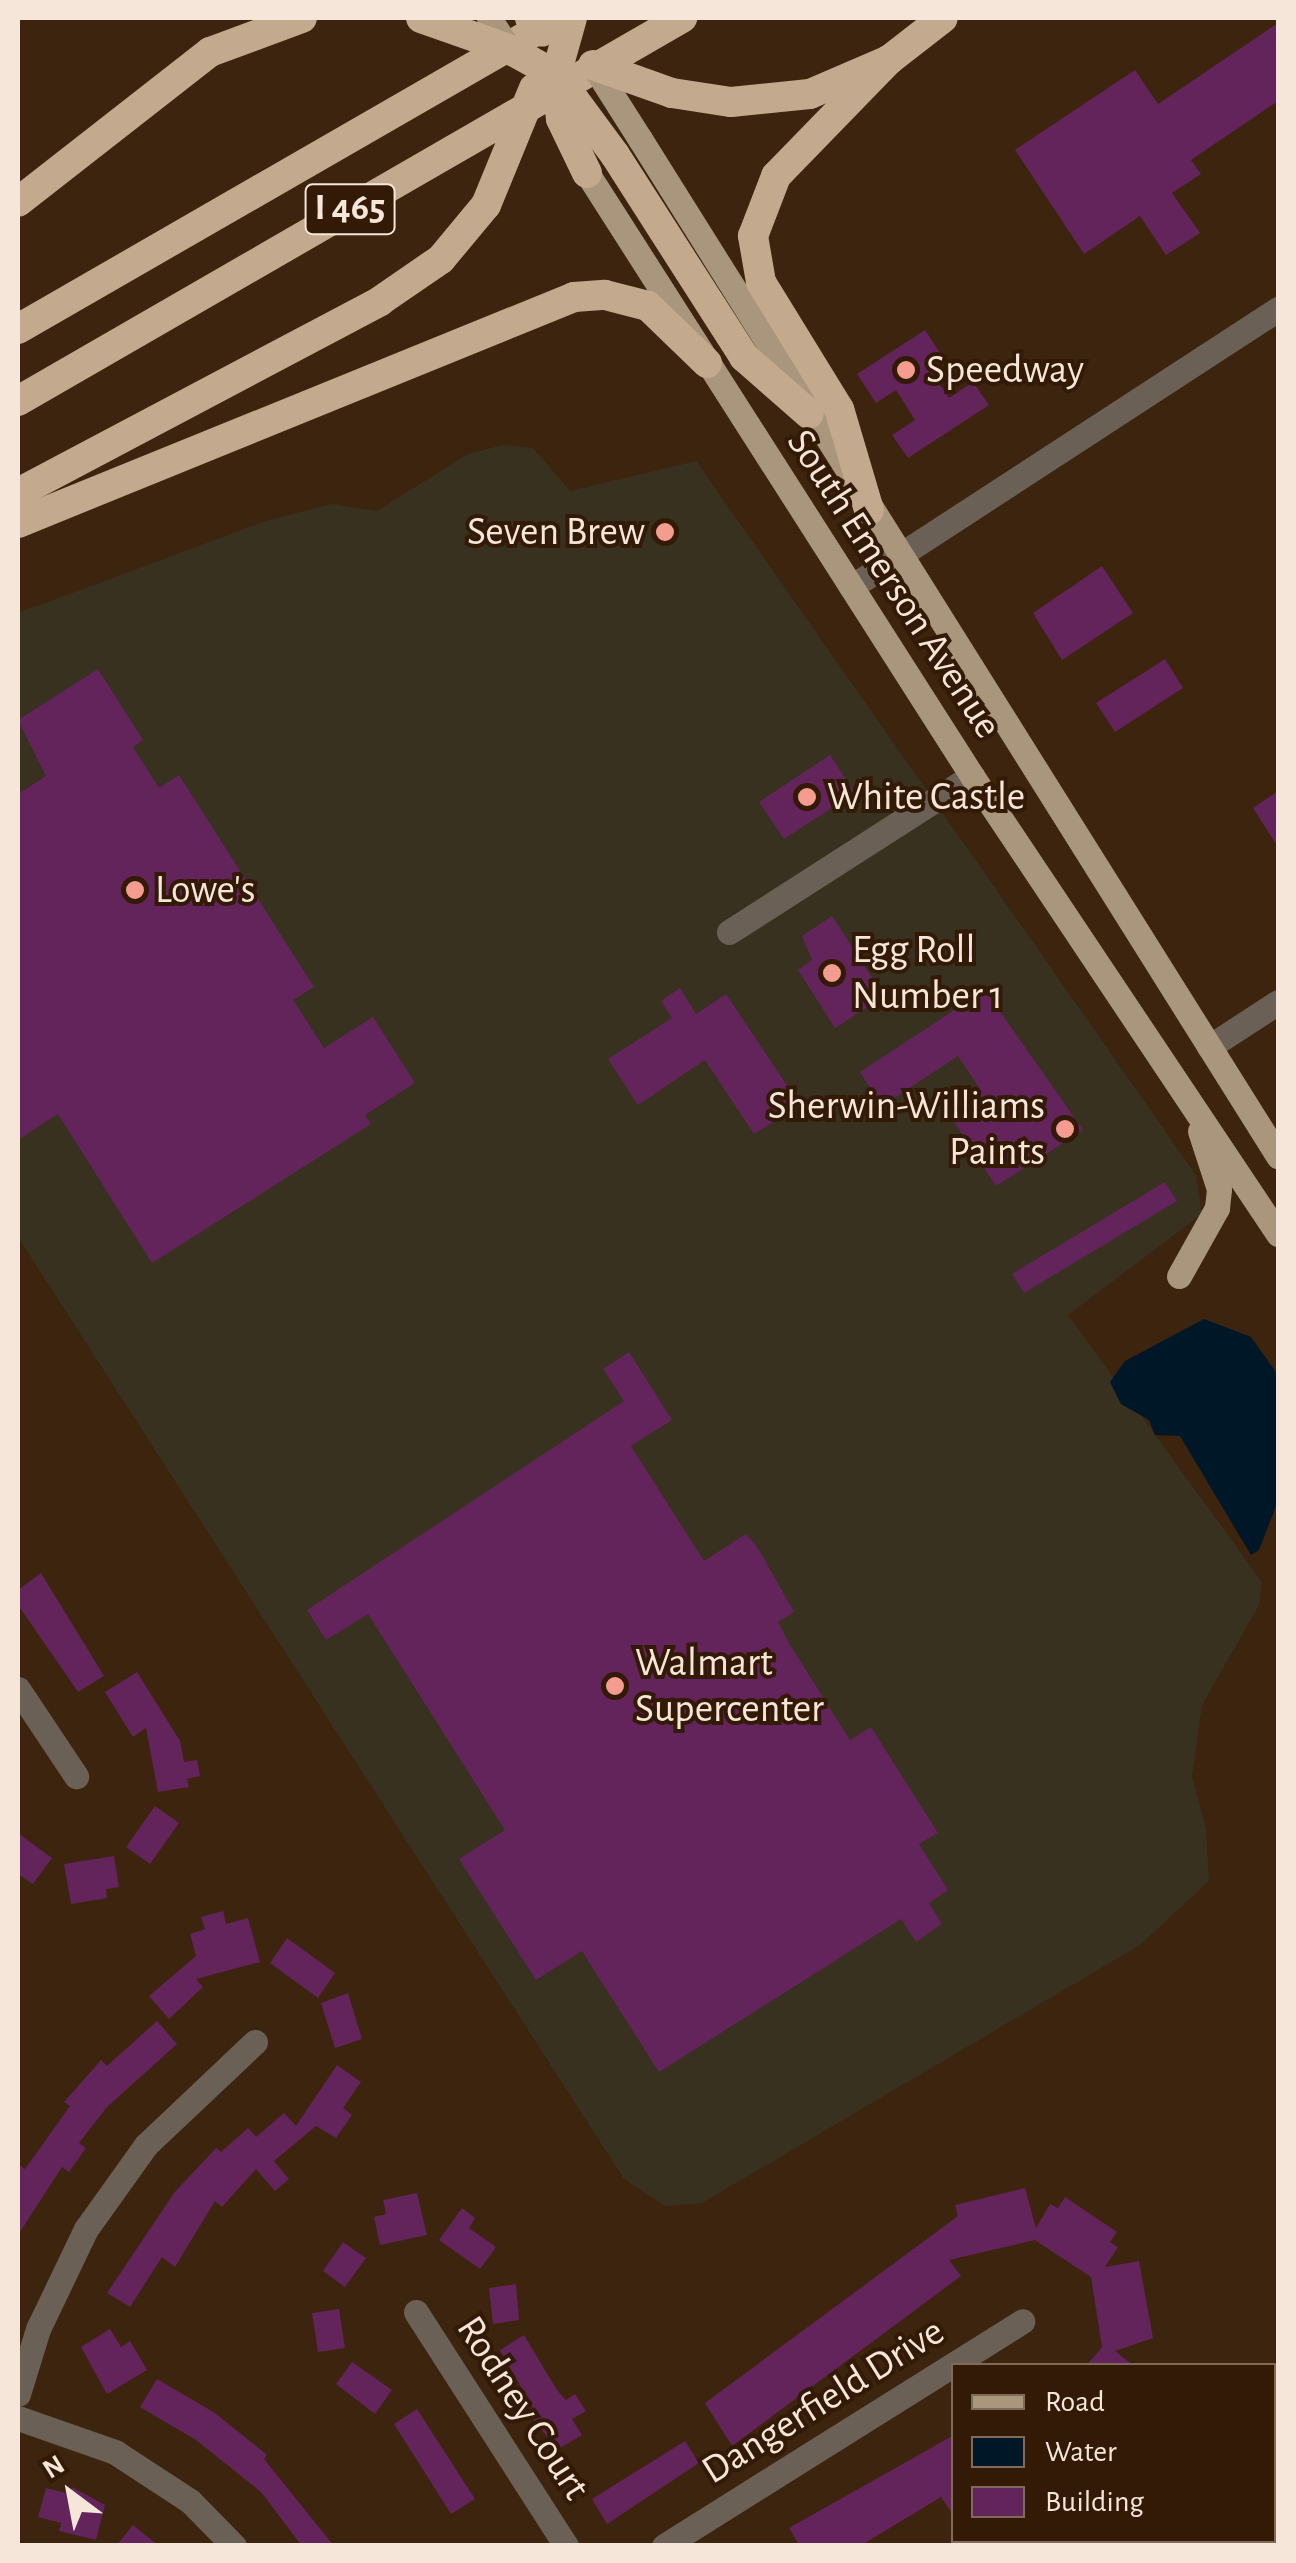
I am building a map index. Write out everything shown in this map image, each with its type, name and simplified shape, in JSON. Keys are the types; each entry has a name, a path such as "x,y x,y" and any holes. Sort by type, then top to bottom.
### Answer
{"highway":[{"path":"18,202 250,18"},
{"path":"210,52 302,18"},
{"path":"420,18 509,49 551,38 593,65 672,93 770,101 849,81 889,60"},
{"name":"I 465","path":"18,402 682,18"},
{"path":"869,510 838,409 761,282 754,236 776,176 889,60 943,18"},
{"path":"551,38 628,147 744,357 809,414"},
{"path":"551,38 561,119 587,173"},
{"path":"18,493 380,301 442,258 486,205 551,38"},
{"name":"I 465","path":"18,329 551,38"},
{"path":"18,523 574,297 605,295 648,306 707,363"}],"main road":[{"path":"489,18 509,49"},
{"path":"593,65 628,147"},
{"name":"South Emerson Avenue","path":"587,173 972,776 1278,1234"},
{"name":"South Emerson Avenue","path":"809,414 1278,1156"},
{"path":"1180,1276 1207,1232 1218,1188 1193,1107"}],"street":[{"path":"851,587 1278,309"},
{"path":"728,932 972,776"},
{"path":"1209,1047 1278,1002"},
{"path":"18,1689 76,1776"},
{"path":"18,2394 38,2329 86,2229 146,2144 255,2042"},
{"name":"Rodney Court","path":"416,2312 566,2546"},
{"name":"Dangerfield Drive","path":"955,2363 1022,2321"},
{"name":"Dangerfield Drive","path":"664,2546 951,2366"},
{"path":"18,2418 59,2429 143,2468 234,2546"}],"shaded area":[{"path":"503,445 533,448 570,491 696,461 1196,1175 1202,1214 1068,1315 1262,1582 1259,1605 1202,1705 1192,1776 1206,1829 1209,1881 1140,1945 702,2203 665,2206 624,2179 18,1237 18,613 266,521 331,504 377,511 468,454"}],"water":[{"path":"1204,1319 1251,1337 1278,1375 1278,1501 1259,1550 1251,1555 1180,1436 1155,1435 1149,1420 1121,1404 1110,1382 1125,1361"}],"building":[{"path":"1278,23 1278,101 1191,160 1201,174 1172,193 1200,233 1166,255 1140,216 1084,254 1015,150 1135,70 1158,104"},
{"path":"925,330 944,359 929,369 949,398 973,382 989,405 908,458 892,435 915,420 896,390 876,403 857,374"},
{"path":"1102,566 1133,613 1062,660 1033,613"},
{"path":"1165,659 1183,688 1115,732 1096,703"},
{"name":"Lowe's","path":"98,669 143,740 133,747 159,788 179,775 314,987 293,1000 324,1048 373,1017 415,1083 365,1115 371,1124 152,1263 58,1114 18,1140 18,794 46,776 18,720"},
{"name":"White Castle","path":"830,755 855,793 784,839 759,802"},
{"path":"1278,791 1278,847 1253,808"},
{"path":"832,916 884,996 835,1028 798,970 812,960 802,936"},
{"path":"680,988 696,1014 726,994 800,1105 754,1134 705,1060 638,1105 608,1059 672,1018 661,1001"},
{"path":"985,990 1083,1130 996,1186 949,1114 982,1092 958,1056 882,1106 860,1072"},
{"path":"1165,1182 1177,1201 1024,1293 1012,1274"},
{"name":"Walmart Supercenter","path":"629,1352 672,1420 631,1446 704,1561 746,1534 758,1548 794,1612 778,1622 790,1645 850,1740 871,1727 938,1833 919,1844 948,1890 929,1903 942,1924 916,1942 901,1919 659,2072 582,1951 536,1980 459,1859 505,1830 368,1614 326,1640 307,1610 624,1401 603,1369"},
{"path":"41,1573 104,1676 78,1692 18,1605 18,1590"},
{"path":"137,1672 180,1741 184,1762 197,1760 200,1776 187,1779 189,1787 158,1792 146,1728 133,1737 105,1692"},
{"path":"155,1806 179,1823 150,1864 126,1847"},
{"path":"18,1833 52,1858 33,1884 18,1874"},
{"path":"114,1856 119,1887 106,1889 107,1898 71,1904 64,1864"},
{"path":"223,1911 226,1924 248,1918 260,1962 196,1979 203,1987 169,2019 149,1996 196,1956 190,1934 205,1929 201,1917"},
{"path":"287,1938 335,1973 318,1998 270,1963"},
{"path":"348,1993 362,2039 335,2048 321,2003"},
{"path":"157,2021 177,2044 107,2107 79,2143 86,2148 69,2172 62,2167 18,2235 18,2164 25,2169 70,2106 64,2102 101,2060 107,2066"},
{"path":"337,2065 361,2082 343,2108 352,2115 336,2138 316,2126 274,2161 289,2179 275,2191 256,2169 222,2207 215,2201 175,2267 162,2257 130,2307 107,2293 174,2193 216,2148 221,2152 248,2128 256,2137 284,2113 296,2126"},
{"path":"1025,2188 1036,2228 1050,2204 1058,2208 1065,2197 1117,2232 1110,2242 1118,2247 1105,2267 1139,2261 1153,2338 1115,2351 1130,2363 1089,2363 1102,2347 1091,2277 1035,2240 949,2260 961,2276 732,2446 705,2403 958,2216 955,2205"},
{"path":"417,2193 427,2235 380,2245 374,2217 386,2214 383,2200"},
{"path":"462,2208 475,2218 469,2228 496,2247 480,2269 439,2240"},
{"path":"343,2242 366,2258 345,2287 323,2271"},
{"path":"516,2284 519,2320 493,2324 489,2288"},
{"path":"339,2309 345,2348 318,2352 312,2313"},
{"path":"110,2329 121,2347 130,2341 147,2370 107,2394 81,2347"},
{"path":"524,2335 557,2390 566,2400 575,2394 586,2411 572,2419 582,2435 558,2449 533,2420 538,2417 500,2350"},
{"path":"352,2362 392,2390 375,2414 336,2384"},
{"path":"157,2379 215,2413 267,2455 264,2459 334,2546 302,2546 261,2492 196,2440 140,2407"},
{"path":"417,2409 475,2499 451,2514 394,2424"},
{"path":"951,2437 951,2512 941,2497 860,2546 800,2546 789,2528"},
{"path":"685,2441 699,2463 607,2524 592,2499"},
{"path":"72,2487 105,2505 96,2540 59,2531 61,2523 38,2517 46,2488 70,2494"},
{"path":"133,2525 159,2546 116,2546"}],"place":[{"name":"Speedway","path":"906,370"},
{"name":"Seven Brew","path":"665,532"},
{"name":"White Castle","path":"807,797"},
{"name":"Lowe's","path":"135,890"},
{"name":"Egg Roll Number 1","path":"832,973"},
{"name":"Sherwin-Williams Paints","path":"1065,1129"},
{"name":"Walmart Supercenter","path":"615,1686"}]}
